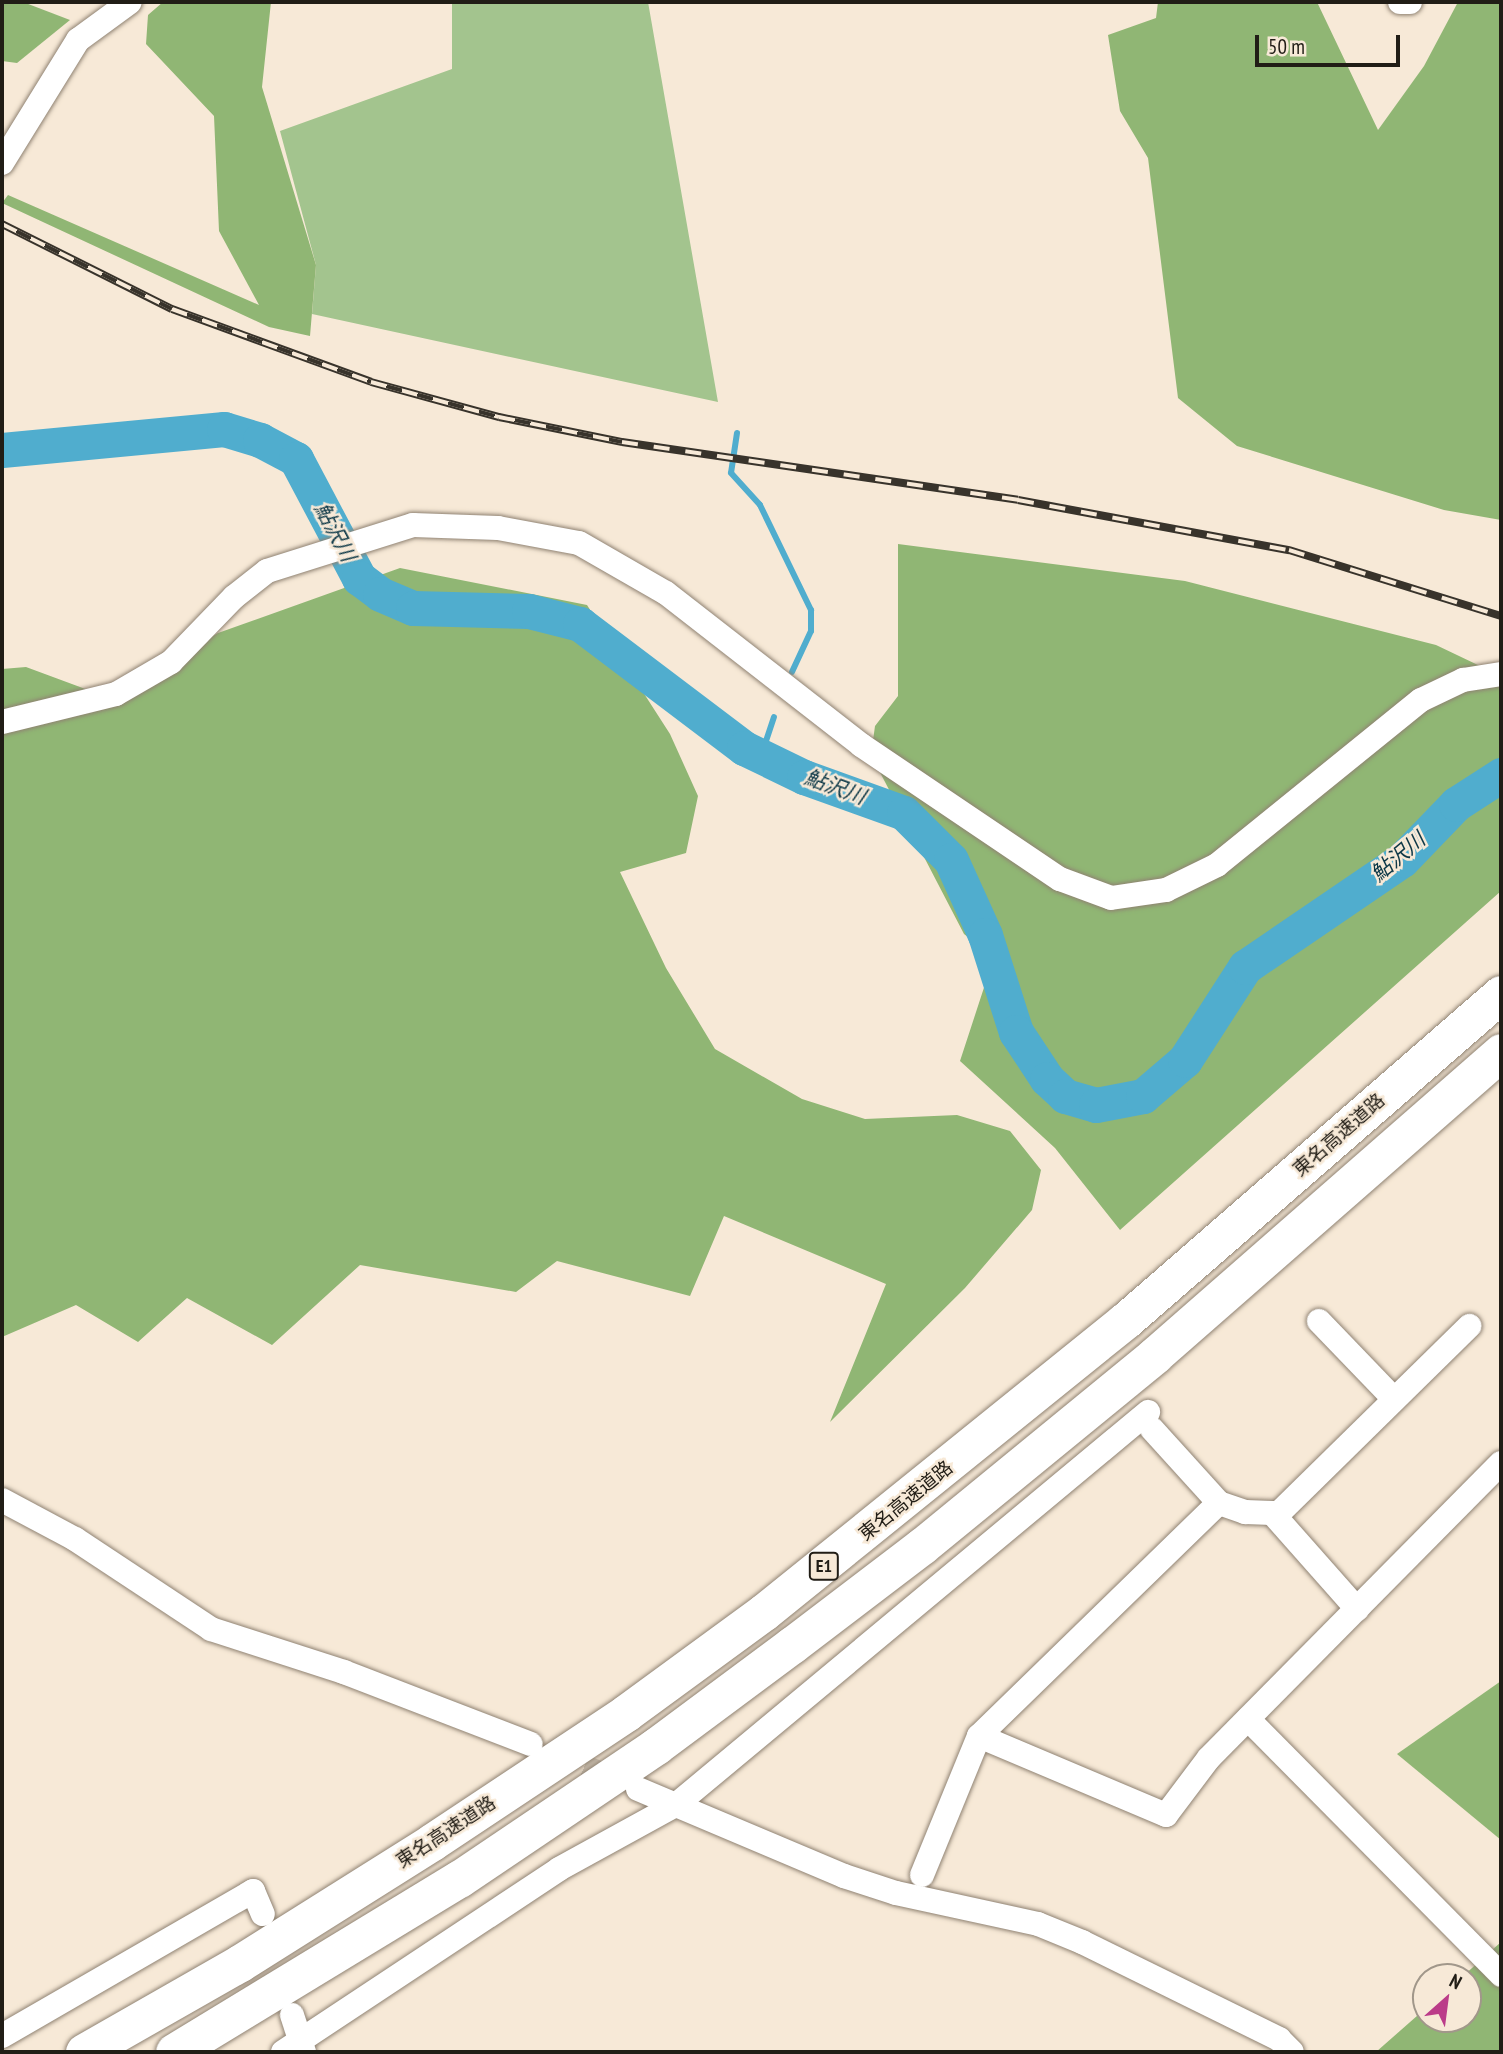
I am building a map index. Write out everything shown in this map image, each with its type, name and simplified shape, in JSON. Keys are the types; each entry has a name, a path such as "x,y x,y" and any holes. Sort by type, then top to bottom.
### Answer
{"highway":[{"name":"東名高速道路","path":"84,2052 240,1963 432,1842 626,1713 764,1612 1126,1320 1501,994"},
{"name":"E1","path":"174,2052 459,1879 656,1746 792,1645 922,1546 1155,1355 1501,1052"}],"street":[{"path":"2,163 78,40 130,2"},
{"path":"1401,2 1410,2"},
{"path":"2,722 116,694 171,662 267,571 413,525 498,528 579,543 666,593 861,745 1060,879 1111,898 1166,890 1217,865 1421,700 1463,680 1501,674"},
{"path":"1319,1321 1394,1399"},
{"path":"292,2015 296,2049 559,1869 677,1804 1150,1420 1219,1503 1245,1512 1279,1513 1469,1326"},
{"path":"979,1736 1166,1815 1209,1758 1501,1463"},
{"path":"4,1502 75,1539 211,1629 344,1672 531,1744"},
{"path":"922,1875 979,1736 1219,1503"},
{"path":"1273,1514 1357,1609"},
{"path":"1248,1719 1501,1975"},
{"path":"638,1789 870,1885 1038,1924 1071,1937 1279,2039 1292,2052"},
{"path":"2,2036 253,1891 263,1914"}],"green space":[{"path":"2,2 23,2 70,20 17,63 2,61"},
{"path":"163,2 271,2 262,87 316,265 310,336 269,327 2,203 8,195 259,305 219,231 214,116 146,44 148,15"},
{"path":"452,2 648,2 718,402 312,314 316,265 280,131 452,69"},
{"path":"1158,2 1317,2 1378,130 1424,66 1458,2 1501,2 1501,520 1444,510 1237,446 1178,398 1148,158 1120,111 1108,35 1156,18"},
{"path":"898,544 1185,581 1436,645 1501,676 1501,891 1120,1230 1055,1148 960,1061 994,957 964,934 871,755 875,726 898,696"},
{"path":"400,568 587,605 670,734 698,796 686,853 620,872 666,968 715,1049 802,1099 865,1119 957,1115 1010,1131 1041,1170 1032,1210 965,1288 830,1422 886,1284 724,1216 690,1296 557,1261 516,1292 360,1265 272,1345 187,1298 138,1342 76,1305 2,1337 2,669 26,667 107,697 218,633"},
{"path":"1501,1681 1501,1840 1397,1754"},
{"path":"1501,1942 1501,2052 1376,2052 1412,2020 1412,2033 1482,2033 1482,1963 1478,1963"}],"waterway":[{"name":"鮎沢川","path":"2,450 224,429 260,440 296,459 359,578 380,594 413,608 529,611 580,624 744,748 804,777 904,813 951,860 985,935 1016,1032 1047,1079 1065,1096 1096,1105 1143,1096 1185,1060 1245,967 1402,860 1456,804 1501,775"},
{"path":"737,433 731,473 760,505 811,610 811,631 792,672"},
{"path":"761,756 774,717"}],"tunnel":[{"path":"551,1753 621,1782"}],"railway":[{"path":"2,224 172,309 371,382 499,417 622,442 1018,500 1289,550 1501,616"}]}
